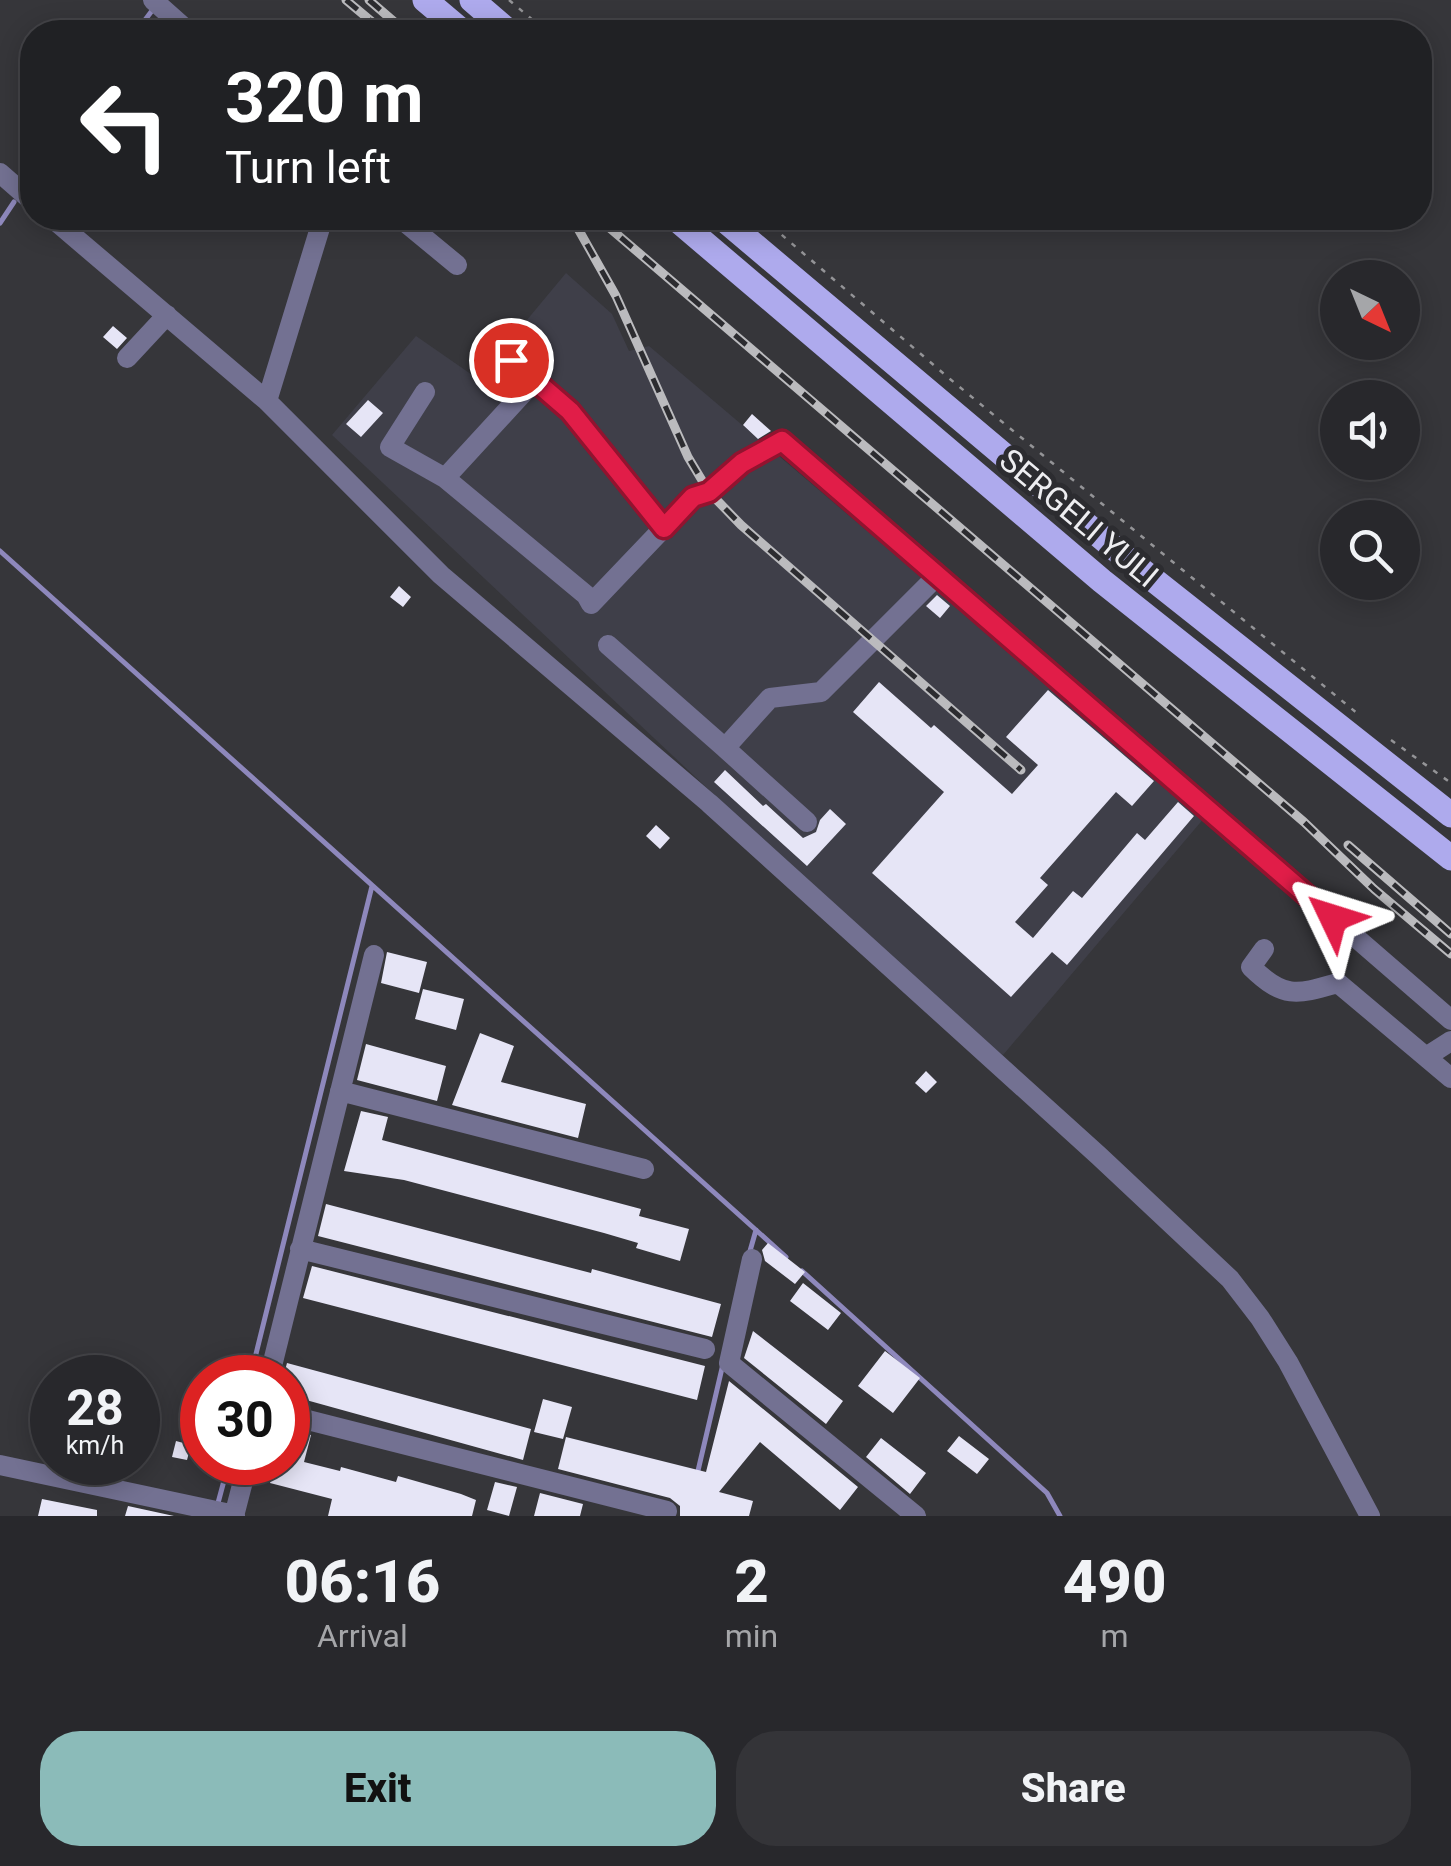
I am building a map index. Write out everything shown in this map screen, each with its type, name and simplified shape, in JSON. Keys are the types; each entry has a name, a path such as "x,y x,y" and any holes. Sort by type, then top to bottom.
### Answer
{"main road":[{"path":"425,0 449,20"},
{"path":"472,0 495,20"},
{"name":"SERGELI YULI","path":"689,230 1102,581 1451,858"},
{"name":"SERGELI YULI","path":"736,230 1126,558 1451,815"}],"street":[{"path":"153,0 176,20"},
{"path":"0,173 20,190"},
{"path":"66,230 267,401 441,575 709,804 1230,1279 1288,1362 1370,1516"},
{"path":"267,401 319,230"},
{"path":"414,230 456,265"},
{"path":"128,358 167,316"},
{"path":"511,360 570,411 664,528"},
{"path":"445,478 534,380"},
{"path":"425,392 390,447 445,478 591,604 693,497 709,492 742,463 782,441 1451,1020"},
{"path":"725,748 770,698 821,692 936,576"},
{"path":"608,645 807,822"},
{"path":"1264,949 1251,967 1270,986 1296,995 1338,983 1451,1078"},
{"path":"275,1355 374,956"},
{"path":"1426,1057 1451,1041"},
{"path":"340,1091 644,1169"},
{"path":"300,1249 705,1350"},
{"path":"752,1259 729,1363 916,1516"},
{"path":"310,1421 667,1511"},
{"path":"0,1466 225,1513 238,1485"}],"path":[{"path":"510,0 533,20"},
{"path":"776,230 950,379 1366,721"},
{"path":"1382,734 1451,783"}],"shaded area":[{"path":"566,273 612,314 629,351 649,346 1205,817 1003,1055 944,1011 332,435 416,336 478,379"}],"building":[{"path":"113,326 127,338 117,349 103,337"},
{"path":"368,400 383,413 361,437 346,424"},
{"path":"752,414 771,431 758,439 743,425"},
{"path":"399,586 411,597 403,607 390,597"},
{"path":"937,595 950,606 940,618 926,606"},
{"path":"879,682 1012,794 1038,765 1006,737 1048,690 1154,781 1132,806 1116,792 1040,878 1048,885 1015,922 1033,938 1073,891 1082,898 1137,833 1145,840 1178,802 1194,816 1067,965 1052,952 1011,997 872,873 944,792 853,712"},
{"path":"725,770 803,838 816,832 830,809 846,824 807,866 714,782"},
{"path":"656,825 670,838 660,849 646,836"},
{"path":"387,952 427,962 419,993 381,983"},
{"path":"423,989 464,999 456,1030 415,1019"},
{"path":"480,1033 514,1046 501,1082 586,1104 578,1138 452,1105"},
{"path":"366,1044 446,1066 437,1101 357,1080"},
{"path":"926,1071 937,1082 926,1093 915,1083"},
{"path":"361,1111 388,1117 382,1140 641,1209 639,1216 689,1229 680,1261 636,1248 638,1243 604,1233 404,1180 344,1171"},
{"path":"326,1204 721,1304 712,1337 318,1236"},
{"path":"768,1243 805,1272 795,1284 765,1261 762,1250"},
{"path":"312,1266 705,1366 697,1400 303,1298"},
{"path":"803,1283 841,1313 828,1330 790,1301"},
{"path":"753,1331 843,1401 826,1424 744,1358"},
{"path":"885,1351 920,1378 893,1413 858,1386"},
{"path":"310,1369 531,1429 523,1460 310,1401"},
{"path":"729,1381 858,1487 840,1510 760,1442 719,1492 753,1501 749,1516 680,1516 680,1506 670,1498 558,1469 566,1437 706,1472"},
{"path":"543,1399 572,1407 563,1439 534,1432"},
{"path":"959,1436 989,1459 977,1474 947,1451"},
{"path":"881,1438 926,1473 910,1494 866,1457"},
{"path":"176,1441 180,1442 180,1459 172,1457"},
{"path":"310,1464 340,1471 341,1467 396,1482 398,1476 476,1500 472,1516 328,1516 332,1499 278,1485 310,1485"},
{"path":"495,1482 517,1487 509,1516 487,1510"},
{"path":"540,1493 583,1504 580,1516 534,1516"},
{"path":"42,1499 97,1510 97,1516 38,1516"},
{"path":"128,1506 174,1516 125,1516"}],"waterway":[{"path":"145,20 151,12"},
{"path":"0,223 14,202"},
{"path":"0,551 786,1257"},
{"path":"256,1355 372,886"},
{"path":"750,1251 756,1230"},
{"path":"802,1271 1047,1493 1060,1516"},
{"path":"697,1475 723,1364"},
{"path":"218,1503 223,1485"}],"railway":[{"path":"346,0 370,20"},
{"path":"369,0 392,20"},
{"path":"579,230 616,296 688,457 709,492 741,525 1021,770"},
{"path":"612,230 1304,822 1374,889 1451,954"},
{"path":"1348,845 1451,934"}],"route":[{"path":"511,360 570,411 664,528 693,497 709,492 742,463 782,441 1333,918"}]}
